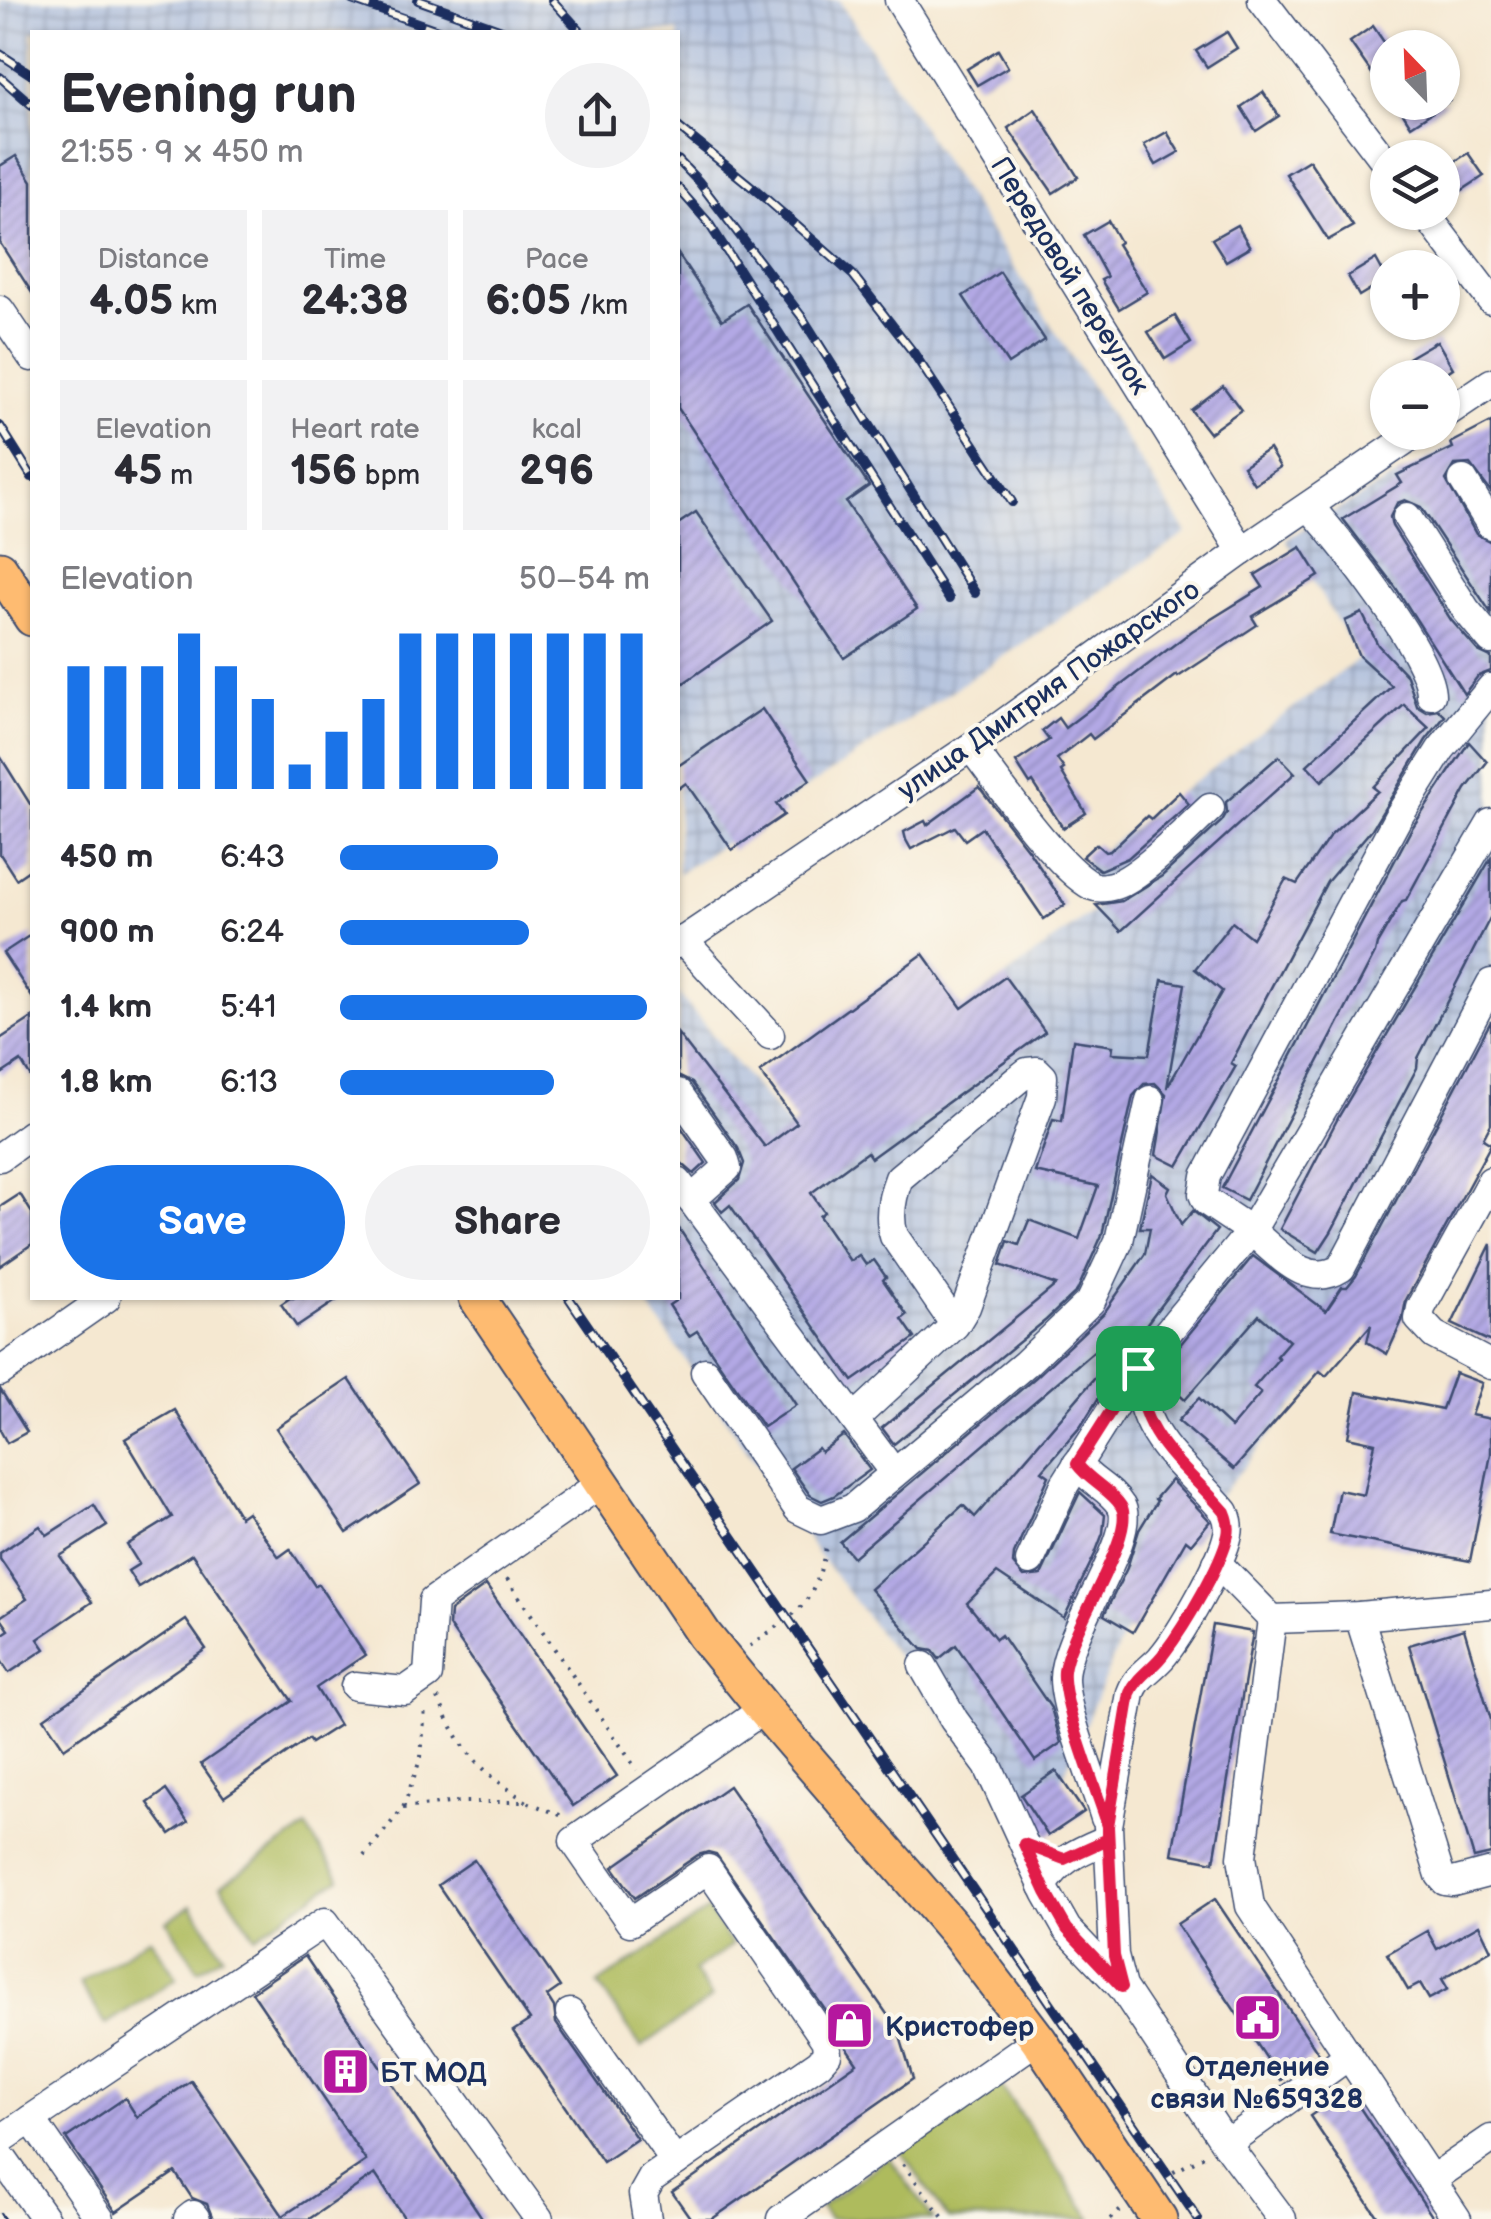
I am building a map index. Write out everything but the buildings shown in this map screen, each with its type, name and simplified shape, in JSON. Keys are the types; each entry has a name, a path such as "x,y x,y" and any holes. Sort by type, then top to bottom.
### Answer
{"main road":[{"path":"0,569 30,615"},
{"path":"477,1300 704,1635 959,1934 1038,2040 1160,2219"}],"street":[{"name":"Передовой переулок","path":"899,0 1242,551"},
{"path":"1262,0 1370,141"},
{"path":"1438,230 1491,300"},
{"path":"0,310 30,353"},
{"path":"1460,404 1491,383"},
{"name":"улица Дмитрия Пожарского","path":"680,942 972,747 1242,551 1391,450"},
{"path":"1462,480 1491,525"},
{"path":"1309,506 1352,555 1416,652 1431,684 1431,696"},
{"path":"1407,517 1466,610 1491,640"},
{"path":"1491,688 1441,749 1397,818 1206,1176 1206,1201 1251,1230 1307,1275 1323,1276 1341,1268 1491,982"},
{"path":"972,747 1028,822 1066,864 1093,886 1111,886 1130,878 1210,808"},
{"path":"1030,1560 1077,1464 1138,1368 1251,1230 1491,823"},
{"path":"680,942 770,1035"},
{"path":"855,1418 955,1325 966,1308 1042,1097 1043,1077 1037,1071 1027,1072 1017,1080 898,1178 895,1187 891,1227 894,1236 955,1325"},
{"path":"680,1095 726,1163 724,1173 684,1191 894,1473"},
{"path":"705,1372 798,1509 821,1520 840,1516 1025,1364 1091,1301 1119,1241 1150,1100"},
{"path":"0,1156 30,1135"},
{"path":"1491,1181 1421,1308 1419,1319 1434,1335 1491,1365"},
{"path":"0,1372 103,1300"},
{"path":"1122,1987 1114,1956 1108,1833 1134,1684 1168,1649 1229,1534 1225,1512 1162,1446 1149,1426 1141,1404 1138,1368"},
{"path":"1077,1464 1120,1504 1125,1516 1114,1555 1072,1641 1064,1675 1068,1704 1108,1833"},
{"path":"354,1686 405,1691 428,1675 433,1601 600,1484"},
{"path":"1217,1563 1272,1619 1491,1604"},
{"path":"1358,1616 1440,1875 1445,1881 1454,1882 1491,1872"},
{"path":"1272,1619 1242,1857 1245,1889 1259,1923 1457,2219"},
{"path":"923,1666 954,1720 988,1766 1067,1929 1122,1987 1226,2144 1282,2219"},
{"path":"647,2219 643,2194 652,2178 819,2063 827,2054 826,2041 708,1869 630,1922 574,1841 764,1709"},
{"path":"1043,1886 1064,1859 1108,1833"},
{"path":"1024,1844 1064,1859"},
{"path":"0,2140 325,1922 539,2219"},
{"path":"570,2013 676,2162"},
{"path":"801,2214 888,2144 1038,2040"},
{"path":"1226,2144 1348,2056"},
{"path":"31,2119 100,2219"},
{"path":"1431,2180 1491,2138"},
{"path":"0,2155 45,2219"},
{"path":"188,2219 194,2215 196,2219"}],"path":[{"path":"746,1649 807,1603 821,1574 829,1534 840,1516"},
{"path":"494,1559 650,1788"},
{"path":"428,1675 456,1740 488,1776 527,1802 593,1828"},
{"path":"364,1856 404,1808 421,1757 428,1675"},
{"path":"404,1808 458,1802 527,1802"},
{"path":"888,2144 944,2219"}],"shaded area":[{"path":"0,0 839,0 1187,533 680,873 680,30 30,30 30,280 0,237"},
{"path":"1491,423 1491,1084 1400,1276 1220,1496 1121,1640 1037,1838 815,1550 644,1300 680,1300 680,995 794,1133 1100,906 1073,872 1360,658 1286,539 1443,450 1460,450 1460,441"}],"green space":[{"path":"306,1828 340,1878 255,1936 221,1885"},
{"path":"192,1905 223,1955 198,1970 167,1921"},
{"path":"708,1910 732,1945 694,1971 712,1998 641,2047 598,1984"},
{"path":"150,1938 177,1978 106,2024 79,1983"},
{"path":"996,2079 1092,2219 948,2219 899,2149"},
{"path":"889,2157 933,2219 829,2219 820,2207"}],"tram line":[{"path":"0,2213 4,2219"}],"railway":[{"path":"352,0 437,30"},
{"path":"418,0 501,30"},
{"path":"552,0 579,30"},
{"path":"0,54 30,74"},
{"path":"0,77 30,103"},
{"path":"680,129 853,275 913,352 1012,502"},
{"path":"680,162 802,317 975,593"},
{"path":"680,190 708,222 949,599"},
{"path":"0,426 30,474"},
{"path":"570,1300 1198,2219"}],"place":[{"name":"Отделение связи №659328","path":"1257,2018"},
{"name":"Кристофер","path":"850,2026"},
{"name":"БТ МОД","path":"345,2072"}],"route":[{"path":"1138,1368 1077,1464 1084,1475 1120,1504 1125,1516 1114,1555 1072,1641 1064,1675 1068,1704 1108,1826 1108,1839 1064,1859 1024,1844 1067,1929 1122,1987 1114,1956 1108,1826 1130,1693 1140,1675 1168,1649 1229,1534 1225,1512 1162,1446 1149,1426 1141,1404 1138,1368"}]}
